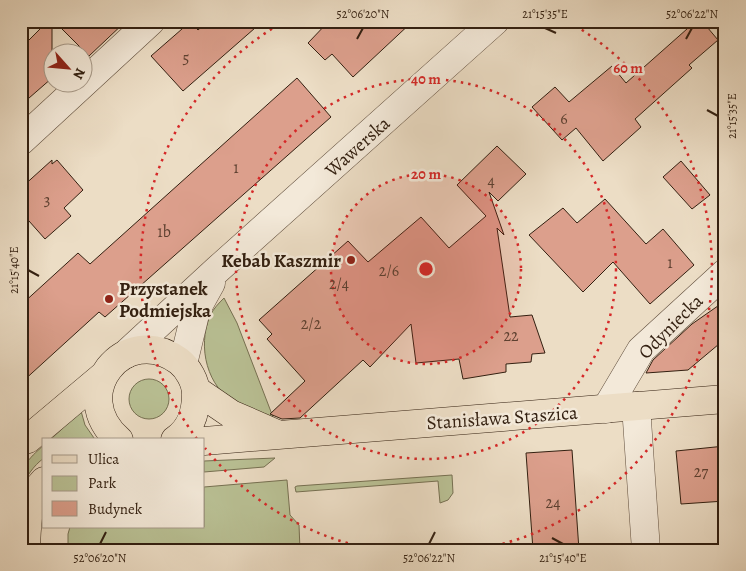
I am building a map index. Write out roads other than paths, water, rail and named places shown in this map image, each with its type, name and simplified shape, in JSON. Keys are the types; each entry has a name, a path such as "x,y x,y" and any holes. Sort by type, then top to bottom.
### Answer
{"main road":[{"path":"24,442 103,376 113,363 126,354 141,350 156,350 171,355 183,364 191,376 196,390 196,406 192,422 178,438"},
{"path":"103,376 98,390 98,405 102,420 116,438"},
{"name":"Stanisława Staszica","path":"196,390 231,414 278,434"},
{"name":"Stanisława Staszica","path":"205,441 725,398"},
{"path":"26,550 29,513 38,487 42,483"}],"street":[{"path":"21,141 151,21"},
{"name":"Wawerska","path":"126,354 495,21"},
{"name":"Wawerska","path":"183,364 196,310 218,269"},
{"name":"Odyniecka","path":"606,409 640,350 725,273"},
{"path":"636,406 646,550"}],"place":[{"name":"Kebab Kaszmir","path":"351,260"},
{"name":"Przystanek Podmiejska","path":"109,299"}]}
